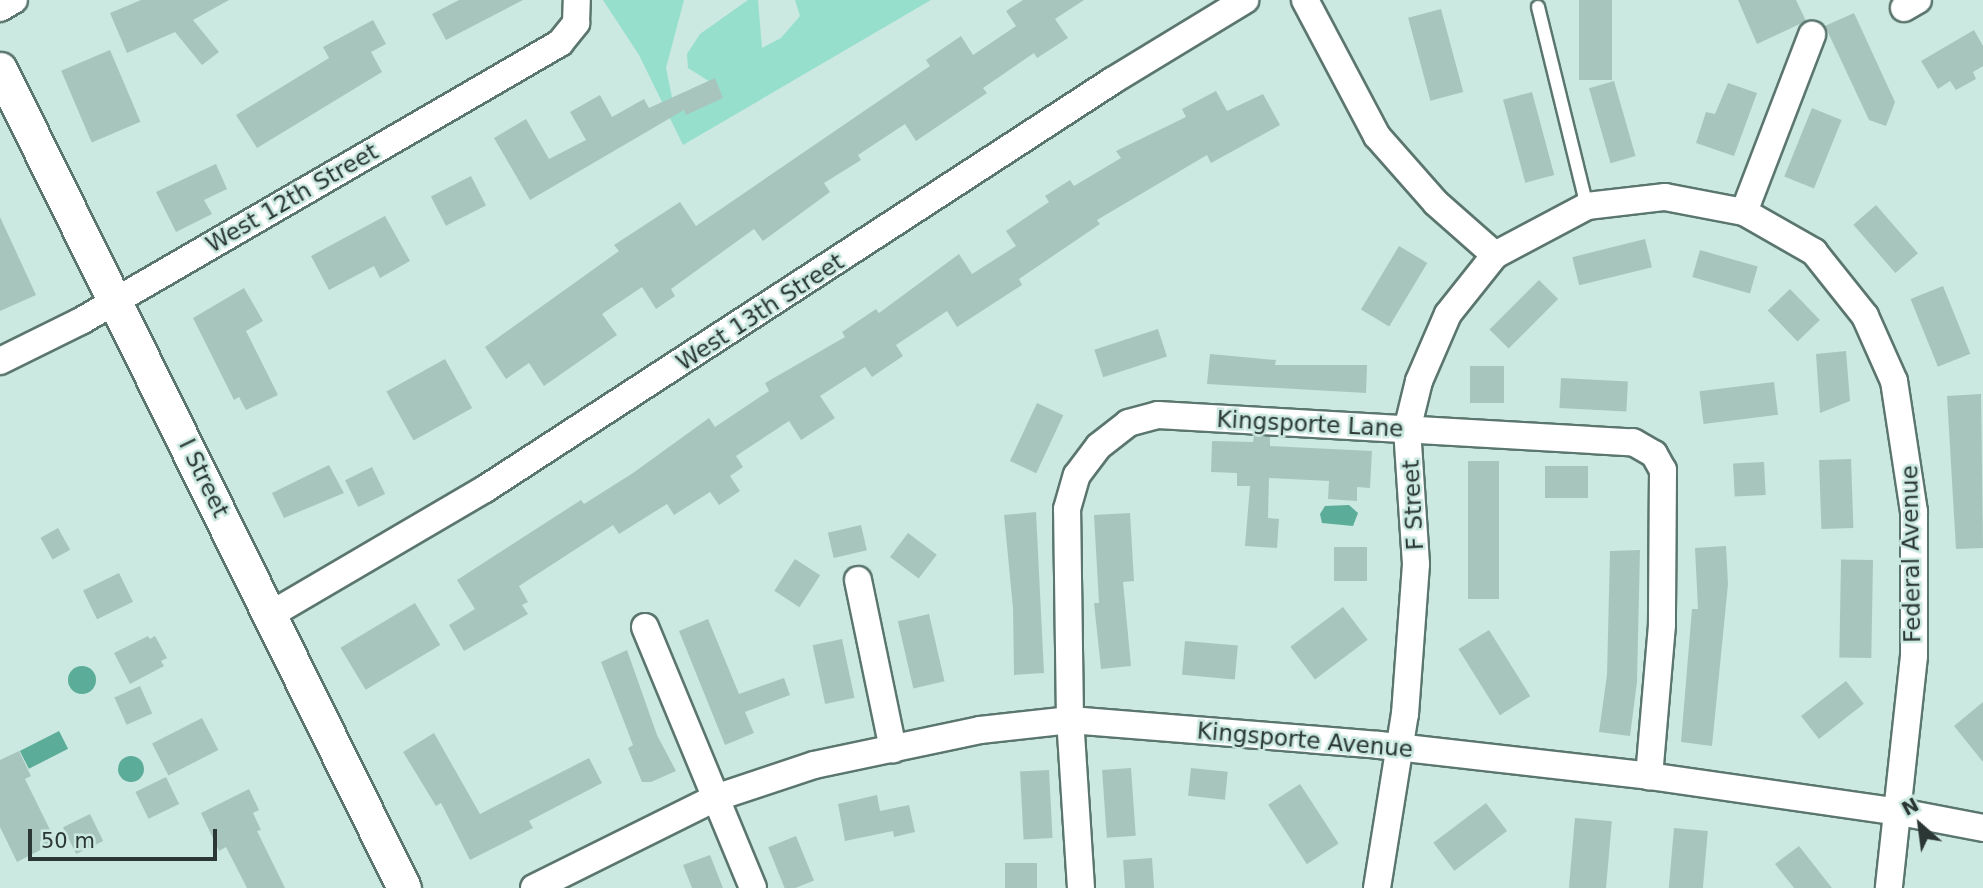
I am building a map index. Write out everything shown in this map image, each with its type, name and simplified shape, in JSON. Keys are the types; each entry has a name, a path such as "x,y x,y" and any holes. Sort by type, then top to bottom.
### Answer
{"street":[{"path":"0,8 14,0"},
{"name":"West 13th Street","path":"270,615 485,489 1245,0"},
{"path":"1305,0 1377,136 1436,203 1494,255"},
{"name":"West 12th Street","path":"0,361 117,300 560,43 577,12"},
{"path":"1744,212 1812,35"},
{"name":"I Street","path":"0,69 117,300 404,888"},
{"name":"Federal Avenue","path":"1494,255 1587,206 1665,197 1744,212 1814,252 1865,316 1894,381 1914,512 1913,656 1900,811 1889,888"},
{"name":"F Street","path":"1377,888 1405,715 1416,564 1407,430 1419,381 1448,314 1494,255"},
{"name":"Kingsporte Lane","path":"1080,888 1070,720 1066,509 1077,475 1099,446 1128,423 1158,415 1633,442 1654,454 1663,470 1662,625 1649,776"},
{"path":"858,580 893,749"},
{"path":"645,627 752,888"},
{"name":"Kingsporte Avenue","path":"534,888 715,798 814,765 980,730 1070,720 1398,747 1649,776 1900,811 1983,828"}],"lane":[{"path":"1538,7 1587,206"}],"shaded area":[{"path":"603,0 684,0 666,68 675,112 699,108 712,83 688,68 687,54 700,34 748,0 758,0 762,48 781,38 800,16 795,0 931,0 683,145 639,55"},
{"path":"1349,505 1358,513 1353,526 1322,523 1320,514 1325,506"},
{"path":"82,666 92,670 96,680 92,690 82,694 72,690 68,680 72,670"},
{"path":"59,731 68,749 29,769 20,751"},
{"path":"131,756 140,760 144,769 140,778 131,782 122,778 118,769 122,760"}],"building":[{"path":"141,0 229,0 193,20 219,52 202,65 175,32 127,53 110,13"},
{"path":"459,0 523,0 446,40 432,14"},
{"path":"1023,0 1084,0 1055,19 1068,38 1037,58 1034,53 983,88 987,93 916,141 905,124 858,155 861,160 824,183 830,192 763,241 754,229 671,289 675,296 656,309 642,287 602,314 617,335 544,386 529,363 506,379 485,347 619,251 614,245 680,202 696,226 930,66 926,60 961,36 973,55 1016,26 1006,11"},
{"path":"1579,0 1612,0 1612,80 1579,80"},
{"path":"1738,0 1796,0 1806,21 1757,44"},
{"path":"1441,9 1463,92 1430,101 1408,18"},
{"path":"1854,13 1895,102 1886,126 1869,120 1825,26"},
{"path":"373,20 386,44 371,52 382,72 257,148 236,115 329,58 323,47"},
{"path":"1974,30 1983,46 1983,66 1973,72 1976,79 1956,90 1950,81 1938,89 1921,61"},
{"path":"110,50 140,122 92,143 61,71"},
{"path":"715,78 723,98 686,115 684,110 530,200 494,138 526,119 549,159 586,140 570,112 600,95 612,117 644,99 649,108"},
{"path":"1614,81 1635,156 1611,163 1589,88"},
{"path":"1728,83 1757,93 1734,156 1696,143 1706,112 1715,114"},
{"path":"1216,91 1227,111 1263,94 1280,125 1211,163 1207,155 1097,220 1100,224 1019,279 1022,285 957,327 947,311 896,345 903,356 872,377 865,367 820,396 835,418 801,440 789,421 736,456 743,467 730,476 740,491 719,505 710,492 674,515 667,504 619,534 613,525 519,586 528,602 522,605 528,614 464,651 449,625 475,609 457,580 581,500 584,504 633,473 709,418 715,427 769,391 765,383 845,337 842,332 876,309 879,313 959,254 972,274 1016,246 1006,231 1049,202 1045,196 1070,180 1074,186 1121,158 1116,151 1186,117 1182,109"},
{"path":"1532,92 1554,175 1525,183 1503,100"},
{"path":"1812,108 1842,120 1814,189 1784,177"},
{"path":"216,164 227,189 204,200 212,214 176,232 156,192"},
{"path":"471,176 486,205 446,226 431,196"},
{"path":"1876,205 1918,253 1895,273 1853,225"},
{"path":"385,216 410,261 380,278 374,266 329,290 311,256"},
{"path":"0,217 36,295 0,311"},
{"path":"1645,239 1652,267 1579,285 1572,257"},
{"path":"1399,246 1427,263 1389,326 1361,309"},
{"path":"1700,250 1758,267 1750,293 1692,277"},
{"path":"1539,280 1558,299 1509,349 1490,329"},
{"path":"1943,286 1970,354 1938,367 1911,299"},
{"path":"244,288 263,321 246,331 278,395 246,410 239,397 234,400 193,318"},
{"path":"1790,289 1820,320 1798,341 1768,311"},
{"path":"1158,329 1167,357 1103,377 1094,350"},
{"path":"1846,351 1850,401 1820,413 1816,354"},
{"path":"1210,354 1276,360 1275,365 1367,365 1366,393 1207,384"},
{"path":"445,359 472,408 414,440 386,391"},
{"path":"1470,366 1504,366 1504,403 1470,403"},
{"path":"1561,378 1628,382 1626,411 1559,408"},
{"path":"1774,382 1778,415 1704,424 1700,391"},
{"path":"1981,394 1983,548 1956,549 1947,396"},
{"path":"1037,403 1063,415 1036,473 1010,461"},
{"path":"1254,436 1270,437 1270,446 1372,451 1370,488 1357,487 1357,501 1328,499 1329,481 1269,478 1268,518 1279,519 1277,548 1245,546 1250,486 1237,486 1237,473 1211,472 1212,441 1253,442"},
{"path":"1851,459 1853,528 1821,529 1819,460"},
{"path":"1468,461 1499,461 1499,599 1468,599"},
{"path":"1764,462 1766,495 1735,497 1733,464"},
{"path":"329,465 344,493 284,518 272,493"},
{"path":"1545,466 1588,466 1588,498 1545,498"},
{"path":"372,467 385,494 358,507 345,480"},
{"path":"1036,512 1044,673 1014,675 1013,608 1004,515"},
{"path":"1130,513 1134,581 1123,582 1131,666 1101,669 1094,603 1099,603 1094,515"},
{"path":"861,525 867,550 834,558 828,533"},
{"path":"58,528 70,550 53,560 41,538"},
{"path":"908,533 937,555 919,579 890,557"},
{"path":"1726,546 1728,584 1712,746 1681,742 1692,609 1698,609 1695,548"},
{"path":"1334,547 1367,547 1367,581 1334,581"},
{"path":"1640,550 1637,682 1630,736 1599,732 1607,675 1610,551"},
{"path":"795,559 820,575 799,607 774,591"},
{"path":"1841,559 1873,560 1871,658 1839,657"},
{"path":"119,573 133,602 97,619 83,591"},
{"path":"415,603 440,645 366,690 340,648"},
{"path":"1343,607 1368,640 1315,679 1290,647"},
{"path":"929,614 945,681 913,688 898,621"},
{"path":"708,619 739,694 784,678 790,695 745,712 754,733 725,745 679,631"},
{"path":"1489,630 1530,696 1500,715 1458,649"},
{"path":"148,636 150,639 155,636 167,658 161,661 164,666 130,684 114,653"},
{"path":"842,639 854,698 825,704 813,645"},
{"path":"1185,641 1238,646 1235,679 1182,675"},
{"path":"627,650 657,735 676,771 651,782 642,782 628,748 633,745 601,662"},
{"path":"1846,681 1864,704 1819,739 1801,716"},
{"path":"140,686 152,713 127,725 114,697"},
{"path":"1983,702 1983,762 1954,726"},
{"path":"202,718 218,750 168,775 152,743"},
{"path":"434,733 480,814 589,758 602,783 529,821 533,828 470,860 441,803 436,806 403,752"},
{"path":"19,751 31,776 25,779 56,842 17,862 0,827 0,760"},
{"path":"1131,768 1136,836 1107,838 1102,770"},
{"path":"1191,768 1228,772 1225,800 1188,796"},
{"path":"1049,770 1053,838 1024,839 1020,772"},
{"path":"166,777 179,804 149,819 135,792"},
{"path":"1300,784 1339,844 1307,864 1268,805"},
{"path":"249,789 259,810 253,813 261,830 257,831 285,888 247,888 226,847 219,851 201,813"},
{"path":"877,795 880,811 909,805 915,832 894,837 893,831 845,841 838,804"},
{"path":"1486,803 1507,831 1454,871 1433,843"},
{"path":"90,814 103,841 76,854 63,827"},
{"path":"1575,818 1612,821 1606,888 1569,888"},
{"path":"1674,828 1708,831 1703,888 1669,888"},
{"path":"796,836 814,881 795,888 785,888 768,847"},
{"path":"1799,846 1832,888 1794,888 1775,864"},
{"path":"710,855 723,888 692,888 683,865"},
{"path":"1152,858 1154,888 1125,888 1123,860"},
{"path":"1005,863 1037,863 1037,888 1005,888"}]}
